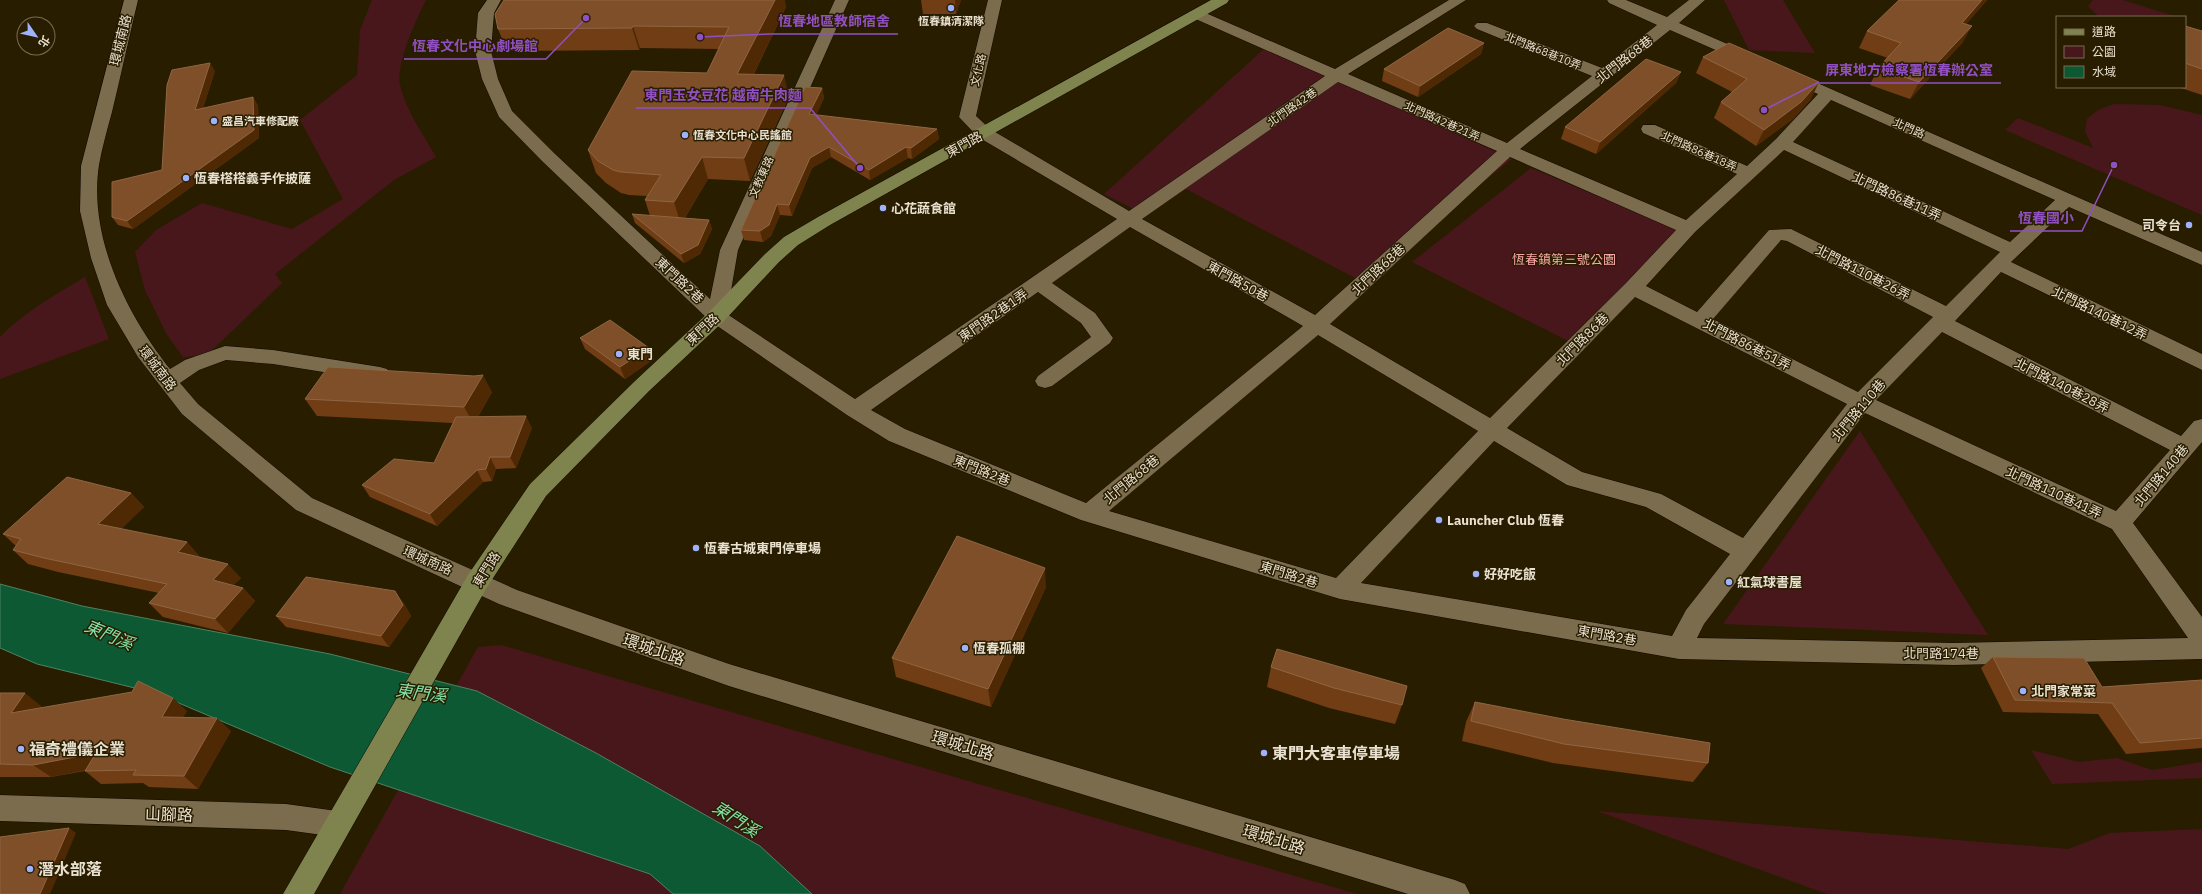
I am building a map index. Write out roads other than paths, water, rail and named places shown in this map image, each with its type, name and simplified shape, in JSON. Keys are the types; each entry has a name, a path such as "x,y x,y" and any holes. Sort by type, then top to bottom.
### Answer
{"main road":[{"name":"東門路","path":"298,894 352,797 438,653 477,582 538,490 642,386 717,316 738,291 791,241 1222,0"}],"street":[{"name":"環城南路","path":"131,0 90,166 89,211 100,258 118,305 145,352 190,409 304,504 477,582"},
{"name":"東門路2巷","path":"494,0 486,13 483,51 490,79 505,113 548,157 717,316 855,410 897,435 1089,514 1340,589 1679,648"},
{"name":"文教東路","path":"717,316 729,250 842,0"},
{"name":"文化路","path":"984,133 967,117 995,0"},
{"name":"北門路42巷","path":"1131,220 1338,74 1459,0"},
{"path":"1614,0 1762,65"},
{"name":"北門路68巷","path":"1089,514 1317,325 1508,150 1698,0"},
{"name":"北門路42巷21弄","path":"1196,14 1338,74 1688,228"},
{"name":"北門路68巷10弄","path":"1482,26 1604,75"},
{"name":"北門路","path":"1799,80 2068,198 2202,259"},
{"name":"北門路86巷","path":"1340,589 1492,430 1633,288 1688,228 1782,143 1828,93"},
{"name":"北門路86巷18弄","path":"1649,129 1749,173"},
{"name":"東門路50巷","path":"984,133 1131,220 1317,325 1575,479 1653,500 1746,551"},
{"name":"北門路86巷11弄","path":"1782,143 2012,250"},
{"name":"北門路110巷","path":"1679,648 1695,617 1861,402 2012,250 2068,198"},
{"name":"東門路2巷1弄","path":"855,410 1131,220"},
{"name":"北門路110巷26弄","path":"1700,321 1776,234 1791,235 1944,319"},
{"name":"北門路140巷12弄","path":"1998,264 2202,363"},
{"path":"1039,283 1088,318 1103,338 1046,381"},
{"name":"北門路86巷51弄","path":"1633,288 1861,402"},
{"name":"北門路140巷28弄","path":"1944,319 2185,448"},
{"path":"167,381 192,365 224,353 273,357 402,378"},
{"name":"北門路110巷41弄","path":"1861,402 2120,523 2202,637"},
{"name":"北門路140巷","path":"2120,523 2202,427"},
{"name":"環城北路","path":"477,582 518,601 729,675 1455,894"},
{"name":"北門路174巷","path":"1679,648 1954,654 2202,648"},
{"name":"山腳路","path":"0,808 286,817 337,824"}],"water":[{"name":"東門溪","path":"0,584 82,606 330,654 477,691 596,753 760,846 812,894 673,894 650,874 330,767 155,693 37,664 0,648"}],"place":[{"name":"恆春鎮清潔隊","path":"951,8"},
{"name":"恆春文化中心劇場館","path":"586,18"},
{"name":"恆春地區教師宿舍","path":"700,37"},
{"name":"屏東地方檢察署恆春辦公室","path":"1764,110"},
{"name":"盛昌汽車修配廠","path":"214,121"},
{"name":"恆春文化中心民謠館","path":"685,135"},
{"name":"恆春國小","path":"2114,165"},
{"name":"東門玉女豆花 越南牛肉麵","path":"860,168"},
{"name":"恆春榙榙義手作披薩","path":"186,178"},
{"name":"心花蔬食館","path":"883,208"},
{"name":"司令台","path":"2189,225"},
{"name":"東門","path":"619,354"},
{"name":"Launcher Club 恆春","path":"1439,520"},
{"name":"恆春古城東門停車場","path":"696,548"},
{"name":"好好吃飯","path":"1476,574"},
{"name":"紅氣球書屋","path":"1729,582"},
{"name":"恆春孤棚","path":"965,648"},
{"name":"北門家常菜","path":"2023,691"},
{"name":"福奇禮儀企業","path":"21,749"},
{"name":"東門大客車停車場","path":"1264,753"},
{"name":"潛水部落","path":"30,869"}],"park label":[{"name":"恆春鎮第三號公園","path":"1564,259"}]}
